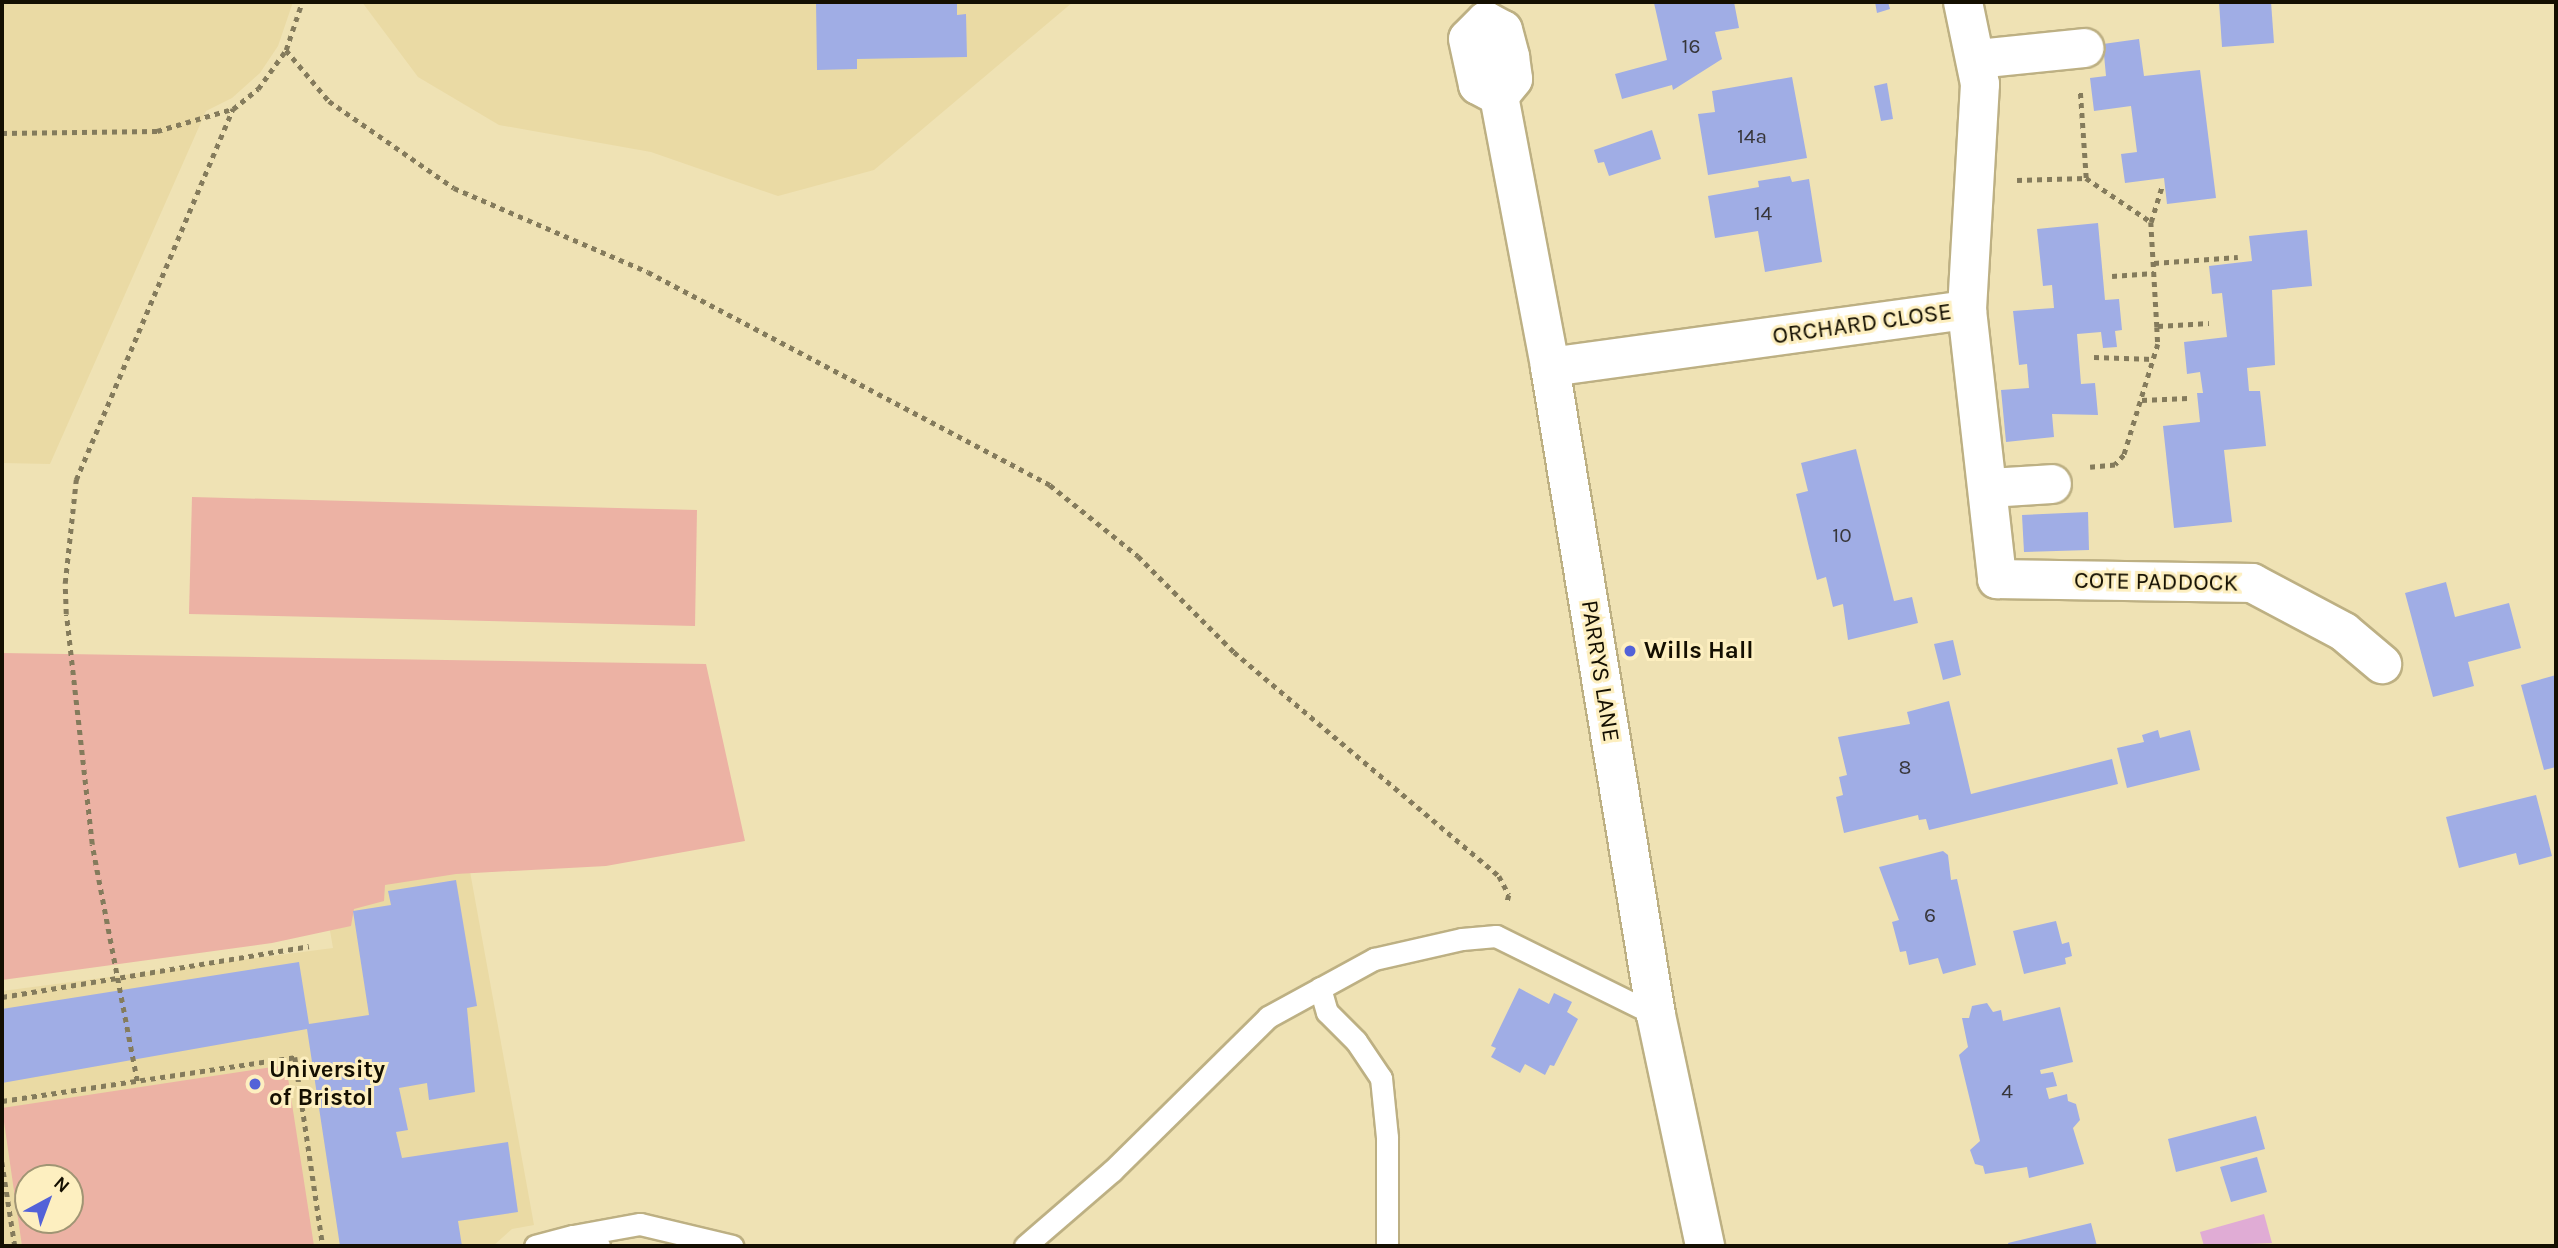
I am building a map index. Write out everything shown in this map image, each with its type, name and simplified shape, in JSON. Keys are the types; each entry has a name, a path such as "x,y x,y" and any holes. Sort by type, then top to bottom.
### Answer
{"street":[{"name":"ORCHARD CLOSE","path":"1550,367 1967,310 1978,59 1963,2"},
{"name":"PARRYS LANE","path":"1484,11 1468,39 1478,85 1499,96 1550,367 1656,1015 1705,1246"},
{"path":"1978,59 2084,48"},
{"name":"COTE PADDOCK","path":"1967,310 1989,488 1997,579 2252,583 2344,632 2382,664"},
{"path":"1989,488 2052,484"}],"lane":[{"path":"1025,1246 1112,1171 1268,1017 1374,959 1462,939 1496,936 1656,1015"},
{"path":"1321,989 1327,1012 1356,1041 1381,1078 1387,1137 1387,1246"},
{"path":"535,1246 640,1224 732,1246"},
{"path":"573,1236 599,1246"}],"path":[{"path":"2,133 157,131 233,109 258,89 286,50 302,2"},
{"path":"2084,48 2087,72 2078,74 2086,178"},
{"path":"286,50 329,101 454,188 648,272 1050,485 1138,556 1254,669 1499,876 1509,895 1496,936"},
{"path":"137,1081 92,844 66,614 65,583 76,480 233,109"},
{"path":"1974,182 2086,178 2151,222"},
{"path":"2052,484 2051,470 2115,465 2124,456 2154,359 2157,326 2151,222 2162,185"},
{"path":"2154,263 2238,257"},
{"path":"2112,276 2154,273"},
{"path":"2157,326 2209,323"},
{"path":"2094,357 2154,359"},
{"path":"2142,400 2189,398"},
{"path":"2,997 309,946"},
{"path":"2,1101 295,1057 323,1246"},
{"path":"2,1162 15,1246"}],"shaded area":[{"path":"2,2 293,2 278,46 260,73 232,98 206,111 50,464 2,463"},
{"path":"362,2 1073,2 874,170 778,196 651,152 499,125 418,77"},
{"path":"192,497 697,510 695,626 189,614"},
{"path":"2,653 706,664 745,841 606,866 456,874 385,885 384,901 354,909 351,926 272,943 2,980"},
{"name":"University of Bristol","path":"467,855 534,1225 512,1229 493,1246 2,1246 2,991 333,948 321,879"},
{"path":"286,1065 314,1246 22,1246 20,1234 84,1234 84,1164 14,1164 14,1191 2,1108"},
{"path":"2264,1214 2272,1243 2204,1246 2200,1232"}],"building":[{"path":"816,2 957,2 957,15 966,14 967,57 857,59 857,69 817,70"},
{"path":"1734,2 1739,28 1715,32 1722,59 1673,90 1672,85 1622,99 1615,74 1667,60 1654,3"},
{"path":"1875,2 1888,2 1890,9 1877,13"},
{"path":"2219,2 2271,2 2274,43 2222,47"},
{"path":"2139,39 2144,76 2200,70 2216,198 2167,204 2164,178 2125,183 2121,154 2137,152 2131,106 2094,111 2090,78 2106,76 2103,44"},
{"path":"1792,77 1807,158 1708,175 1698,114 1715,112 1712,91"},
{"path":"1887,83 1893,119 1881,121 1874,86"},
{"path":"1652,130 1661,159 1609,176 1604,162 1598,163 1594,150"},
{"path":"1790,176 1792,182 1809,179 1822,262 1765,272 1758,231 1715,238 1708,196 1759,187 1758,181"},
{"path":"2098,223 2105,300 2119,299 2122,330 2115,331 2117,347 2103,348 2101,332 2077,334 2081,384 2095,383 2098,415 2052,414 2054,437 2006,442 2001,390 2029,388 2027,364 2019,365 2013,311 2054,308 2052,285 2043,286 2037,229"},
{"path":"2307,230 2312,286 2272,290 2275,365 2247,368 2249,391 2260,391 2266,446 2224,450 2232,522 2174,528 2163,426 2200,422 2197,393 2203,393 2200,372 2187,374 2184,342 2227,337 2222,293 2212,294 2209,266 2252,261 2249,236"},
{"path":"1856,449 1894,601 1912,597 1918,623 1848,640 1843,604 1833,607 1826,577 1817,580 1796,494 1808,491 1801,463"},
{"path":"2088,512 2089,550 2024,552 2022,515"},
{"path":"2446,582 2455,617 2509,603 2521,648 2468,662 2474,686 2433,697 2405,593"},
{"path":"1953,640 1961,675 1943,680 1934,644"},
{"path":"2556,675 2556,767 2544,770 2521,685"},
{"path":"1949,701 1971,794 2112,759 2118,784 1929,830 1926,819 1919,820 1918,815 1844,833 1836,797 1843,795 1839,777 1847,775 1838,737 1910,724 1907,712"},
{"path":"2158,730 2160,738 2190,730 2200,770 2127,788 2117,748 2144,742 2142,735"},
{"path":"2536,795 2552,856 2519,865 2516,853 2459,868 2446,817"},
{"path":"1943,851 1948,855 1951,880 1957,879 1976,965 1943,974 1938,958 1909,965 1906,951 1900,952 1892,922 1899,920 1879,867"},
{"path":"456,880 477,1006 467,1008 475,1092 429,1100 427,1083 399,1088 408,1130 396,1132 402,1158 508,1142 518,1212 458,1221 462,1246 340,1246 307,1029 2,1083 2,1009 299,962 309,1024 369,1015 353,911 391,905 388,891"},
{"path":"2056,921 2062,944 2069,942 2072,956 2065,958 2066,964 2024,974 2013,931"},
{"path":"1519,988 1549,1004 1554,993 1572,1002 1567,1012 1578,1019 1554,1066 1550,1065 1545,1075 1525,1064 1520,1073 1491,1057 1496,1048 1491,1046"},
{"path":"1987,1003 1993,1012 2001,1010 2003,1021 2060,1007 2073,1062 2040,1070 2041,1074 2053,1072 2057,1086 2046,1088 2049,1099 2067,1094 2068,1101 2076,1104 2080,1120 2073,1128 2084,1164 2029,1178 2027,1167 1985,1174 1983,1166 1975,1164 1970,1150 1980,1141 1959,1055 1968,1047 1962,1018 1969,1018 1972,1006"},
{"path":"2256,1116 2265,1149 2176,1172 2168,1139"},
{"path":"2257,1157 2267,1192 2231,1202 2220,1167"},
{"path":"2091,1223 2097,1246 2009,1246 2008,1243"}],"place":[{"name":"Wills Hall","path":"1630,651"},
{"name":"University of Bristol","path":"255,1084"}]}
